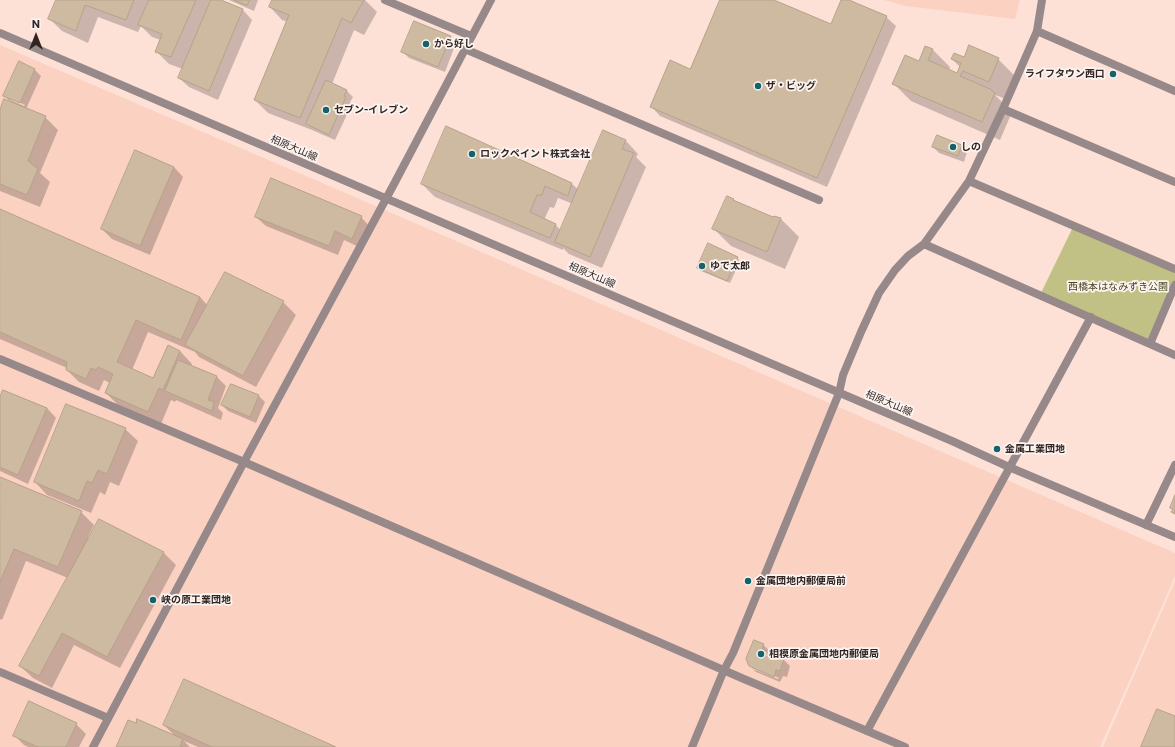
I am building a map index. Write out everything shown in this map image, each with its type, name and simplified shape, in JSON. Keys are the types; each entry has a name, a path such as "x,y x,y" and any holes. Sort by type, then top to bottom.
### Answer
{"street":[{"path":"385,0 471,36"},
{"path":"93,747 244,462 387,198 490,0"},
{"path":"692,747 724,670 733,653 839,393 843,375 879,293 895,270 908,256 924,244 970,181 1037,31 1042,0"},
{"path":"1037,31 1175,91"},
{"name":"相原大山線","path":"0,33 1175,537"},
{"path":"465,49 819,200"},
{"path":"1003,109 1175,182"},
{"path":"970,181 1175,268"},
{"path":"924,244 1175,355"},
{"path":"1150,344 1175,285"},
{"path":"867,731 1091,317"},
{"path":"0,359 244,462 905,747"},
{"path":"1146,525 1175,465"},
{"path":"0,672 108,718"}],"shaded area":[{"path":"884,0 1020,0 1015,19 905,6"},
{"path":"0,45 341,191 1175,553 1175,576 1100,747 0,747"},
{"path":"1175,581 1175,747 1103,747"}],"green space":[{"name":"西橋本はなみずき公園","path":"1074,225 1175,269 1175,285 1150,344 1040,295"}],"building":[{"path":"56,0 134,0 126,20 85,5 76,31 48,19"},
{"path":"149,0 196,0 171,57 155,52 162,34 138,25"},
{"path":"211,0 221,0 243,9 209,91 178,78"},
{"path":"234,0 250,0 247,5"},
{"path":"272,0 364,0 351,23 342,18 300,118 254,100 289,15 269,7"},
{"name":"ザ・ビッグ","path":"720,0 774,0 831,24 841,0 849,0 887,16 817,178 650,107 670,60 690,69"},
{"name":"から好し","path":"414,21 451,36 438,67 401,52"},
{"path":"969,45 999,58 989,82 963,71 960,76 990,89 995,93 982,122 892,84 905,55 919,61 925,46 933,49 928,60 957,73 961,63 951,59 954,53 964,57"},
{"path":"19,61 35,69 20,103 3,96"},
{"name":"セブン-イレブン","path":"326,80 347,90 344,96 346,97 329,135 306,124"},
{"path":"4,99 46,116 28,161 38,169 27,195 0,184 0,110"},
{"name":"ロックペイント株式会社","path":"446,126 572,183 568,196 545,186 542,195 537,195 530,212 556,224 550,238 421,184"},
{"path":"603,130 626,140 622,149 634,153 590,257 555,242"},
{"path":"937,135 962,145 958,156 932,147"},
{"path":"135,150 174,167 140,246 101,229"},
{"path":"271,178 362,216 352,239 335,231 329,246 255,217"},
{"path":"727,196 773,217 781,218 767,252 712,229"},
{"path":"0,209 200,297 181,340 136,320 117,362 153,378 168,345 180,351 163,390 159,388 148,412 105,393 113,374 98,367 96,370 91,368 86,379 66,370 67,362 0,332"},
{"path":"708,243 738,257 727,281 697,268"},
{"path":"225,272 284,301 243,376 185,345"},
{"path":"178,360 217,376 208,400 214,402 212,411 165,391"},
{"path":"231,384 259,395 250,417 221,405"},
{"path":"3,390 47,408 18,475 0,467 0,397"},
{"path":"66,404 126,428 107,474 98,470 92,483 87,481 79,501 34,482"},
{"path":"0,477 82,511 58,567 14,549 0,582"},
{"path":"1175,495 1175,514 1171,512 1173,509 1170,508"},
{"path":"99,519 164,552 107,657 62,633 39,676 19,666"},
{"name":"相模原金属団地内郵便局","path":"754,640 764,644 762,649 784,659 780,671 776,670 774,677 749,666 746,659"},
{"path":"184,679 336,747 212,747 163,725"},
{"path":"29,701 77,723 66,747 38,747 13,736"},
{"path":"1157,709 1175,716 1175,747 1141,747"},
{"path":"137,719 183,739 180,746 183,747 116,747 128,720 136,723"}],"place":[{"name":"から好し","path":"426,44"},
{"name":"ライフタウン西口","path":"1113,74"},
{"name":"ザ・ビッグ","path":"758,86"},
{"name":"セブン-イレブン","path":"326,110"},
{"name":"しの","path":"953,147"},
{"name":"ロックペイント株式会社","path":"472,154"},
{"name":"ゆで太郎","path":"702,266"},
{"name":"金属工業団地","path":"997,449"},
{"name":"金属団地内郵便局前","path":"748,581"},
{"name":"峡の原工業団地","path":"153,600"},
{"name":"相模原金属団地内郵便局","path":"761,654"}]}
